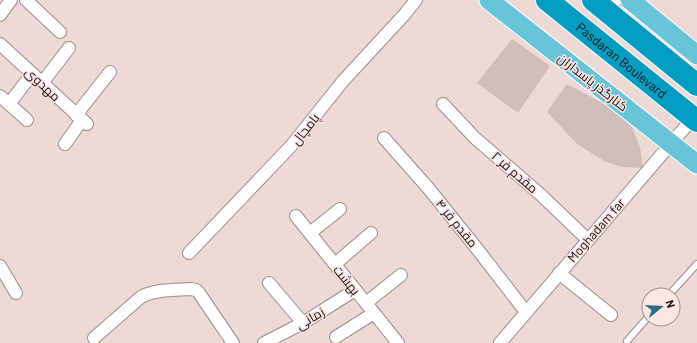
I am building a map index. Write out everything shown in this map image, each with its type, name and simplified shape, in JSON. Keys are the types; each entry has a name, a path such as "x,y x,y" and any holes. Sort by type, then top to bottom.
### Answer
{"highway":[{"name":"Pasdaran Boulevard","path":"547,0 695,119"},
{"path":"605,4 697,85"}],"main road":[{"name":"کنارگذر پاسداران","path":"489,0 697,164"},
{"path":"630,0 697,55"}],"street":[{"path":"0,15 11,0"},
{"path":"26,0 60,32"},
{"name":"پامچال","path":"189,253 292,146 343,81 416,0"},
{"name":"مهدوی","path":"0,44 82,120"},
{"path":"42,83 69,48"},
{"path":"65,144 82,120 110,72"},
{"path":"27,120 5,100 32,74"},
{"name":"مقدم فر ۲","path":"443,104 475,138 541,195 588,240"},
{"name":"Moghadam far","path":"500,343 670,143 695,119"},
{"name":"مقدم فر ۴","path":"384,138 429,189 526,312"},
{"path":"310,233 340,209"},
{"name":"بهشت","path":"296,216 398,343"},
{"path":"335,264 372,233"},
{"path":"0,266 16,293"},
{"path":"559,273 611,315"},
{"path":"366,303 401,275"},
{"path":"269,283 303,323"},
{"path":"94,338 146,294 152,292 191,289 196,290 199,293 233,343"},
{"name":"زمانی","path":"264,343 303,323 355,290"},
{"path":"336,337 374,313"}],"lane":[{"path":"676,287 697,264"},
{"path":"627,341 641,325"}],"building":[{"path":"512,39 550,66 518,113 477,83"},
{"path":"567,84 612,108 632,127 640,147 643,168 622,167 604,161 577,144 547,112"}]}
